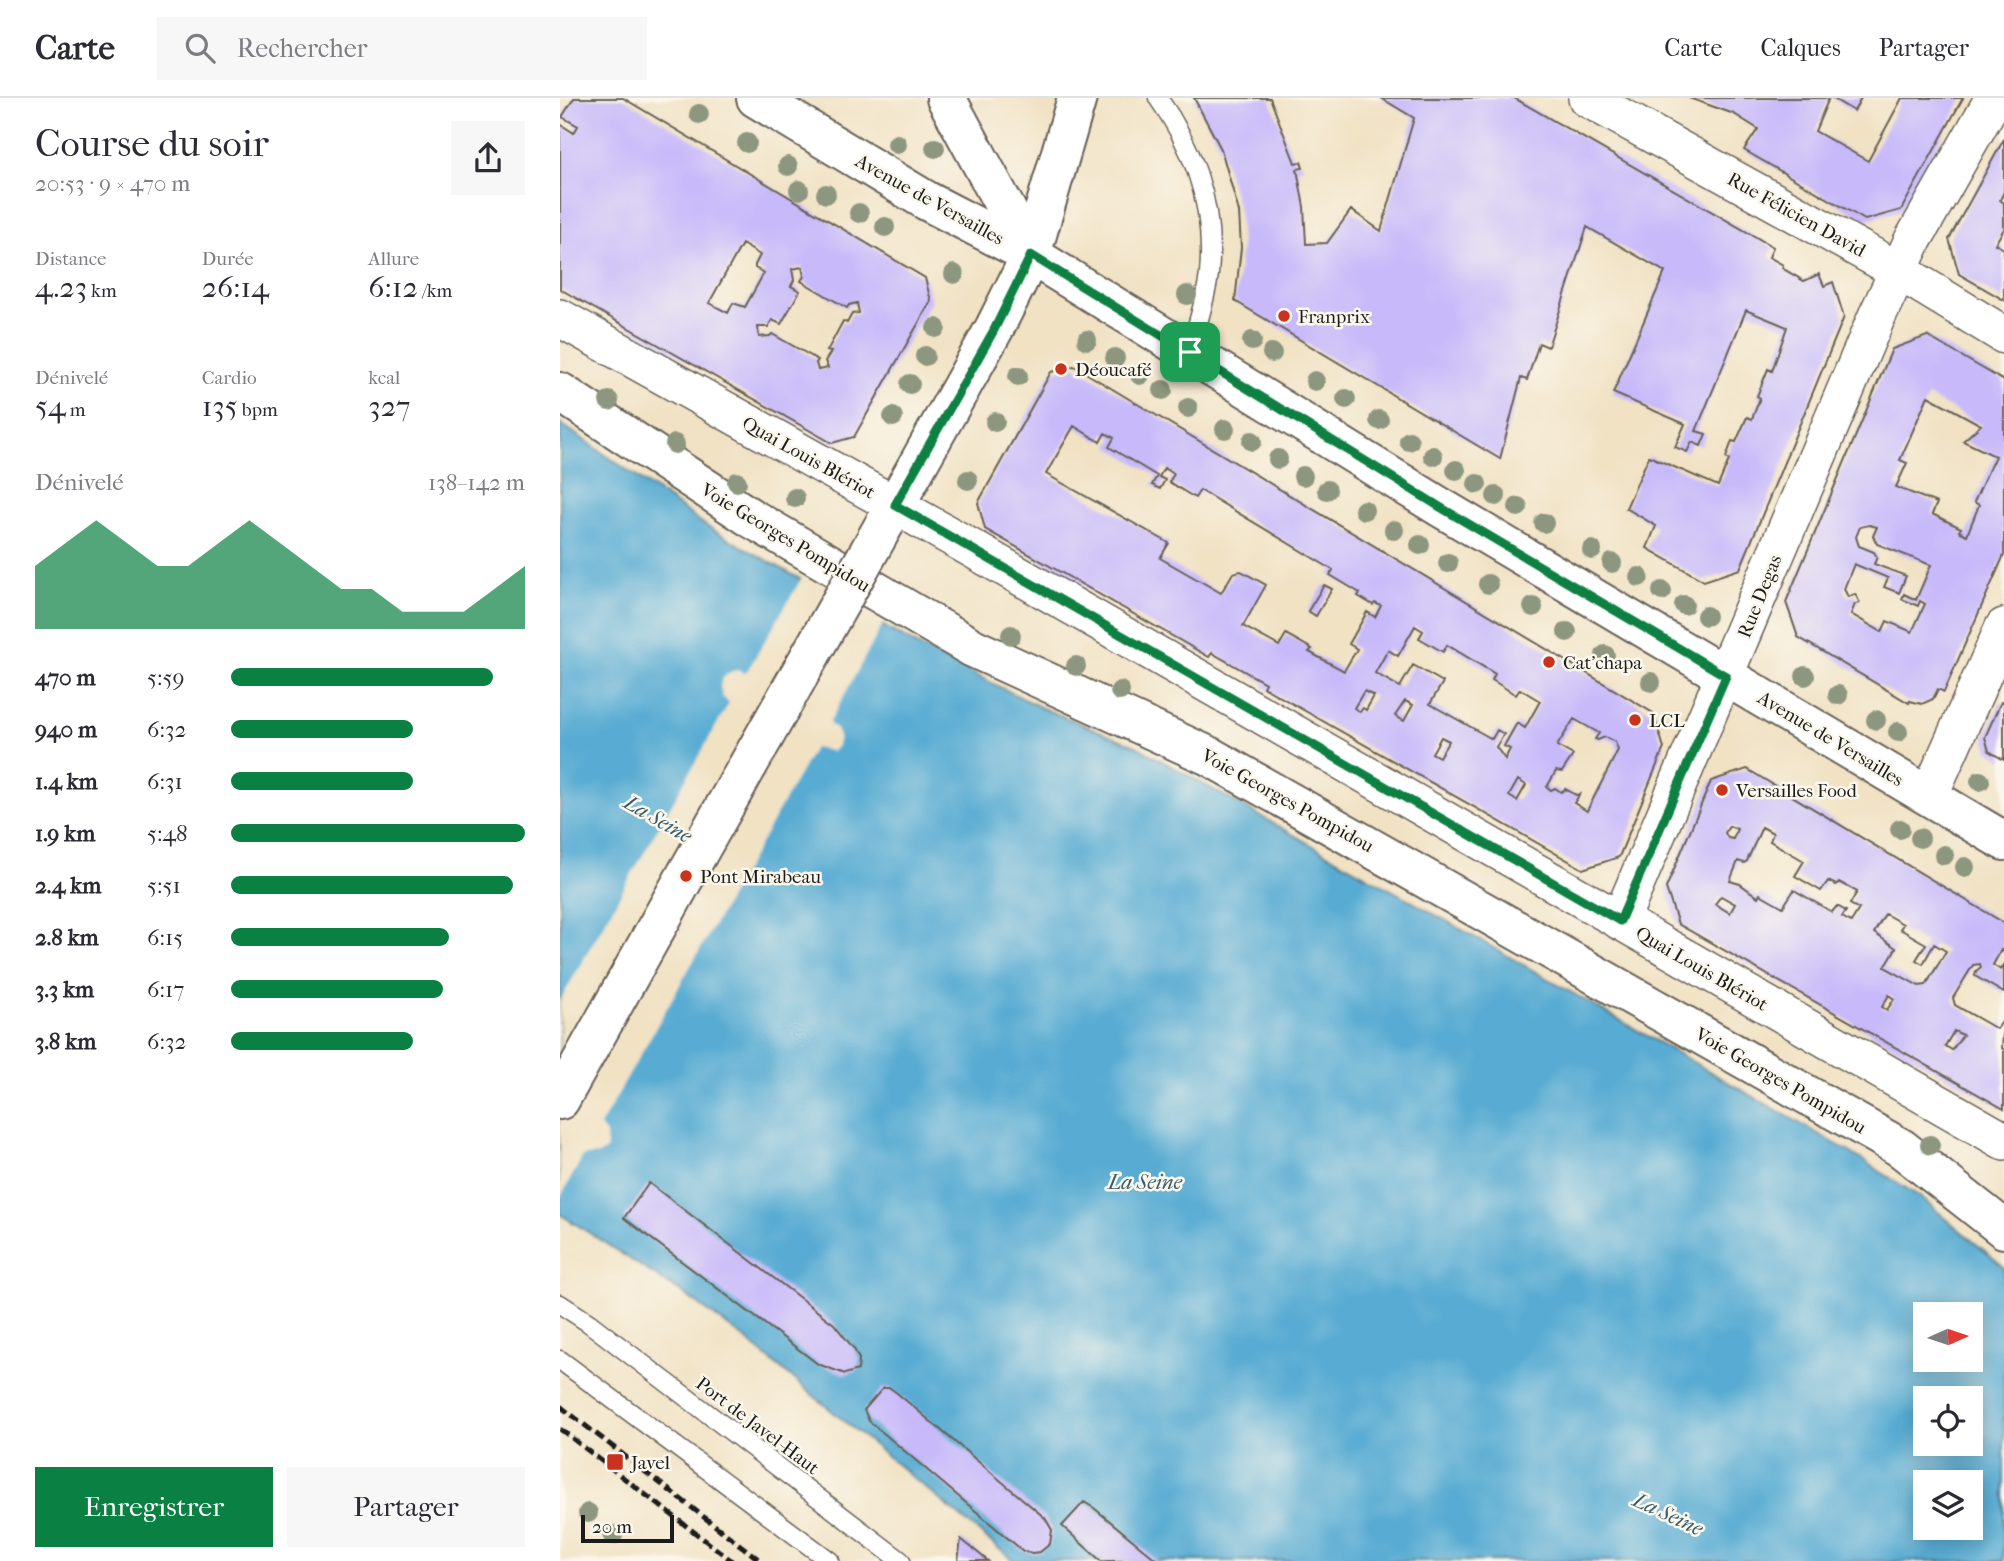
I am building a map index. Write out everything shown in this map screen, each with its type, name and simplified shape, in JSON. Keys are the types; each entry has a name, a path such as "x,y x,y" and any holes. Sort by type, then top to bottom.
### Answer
{"main road":[{"name":"Avenue de Versailles","path":"756,98 928,201 1031,255 1429,499 2004,841"},
{"path":"946,98 1031,255"},
{"path":"560,1100 994,330 1031,255 1077,98"},
{"name":"Voie Georges Pompidou","path":"560,392 751,518 973,648 1209,755 1901,1148 2004,1229"},
{"path":"1901,1148 2004,1204"}],"street":[{"name":"Rue Félicien David","path":"1587,98 1899,271 2004,335"},
{"name":"Rue Degas","path":"1620,921 1877,316 1913,240 1997,101"},
{"name":"Quai Louis Blériot","path":"560,318 895,505 2004,1141"},
{"path":"1929,796 2001,644"}],"lane":[{"path":"1158,98 1178,125 1205,194 1210,234 1209,276 1190,352"},
{"name":"Port de Javel-Haut","path":"560,1304 589,1323 901,1561"},
{"path":"560,1360 830,1561"}],"water":[{"name":"La Seine","path":"560,423 708,527 926,650 1042,708 1134,745 1848,1151 1920,1197 2004,1267 2004,1561 1014,1561 740,1335 687,1296 560,1214"}],"pier":[{"name":"Pont Mirabeau","path":"803,576 884,622 829,723 839,736 837,746 832,751 814,748 600,1126 606,1134 607,1149 599,1155 583,1156 560,1198 560,1001 729,703 722,696 722,679 737,670 746,673"}],"building":[{"path":"574,98 623,98 925,278 931,301 854,437 832,443 560,289 560,124 574,133 578,126 562,117","holes":["742,244 760,255 755,268 764,273 745,307 733,303 728,313 709,303","802,267 804,276 801,281 847,308 857,303 859,313 852,314 847,323 843,321 827,351 831,352 825,361 828,368 818,370 818,360 772,334 759,337 758,327 768,327 772,320 781,324 800,291 791,286 794,280 792,269"]},
{"path":"1194,98 1270,98 1295,163 1301,162 1303,168 1297,169 1304,207 1306,244 1327,243 1351,210 1381,231 1414,118 1381,98 1514,98 1773,247 1769,257 1804,281 1819,274 1824,286 1833,282 1844,317 1740,569 1704,581 1647,548 1656,526 1626,508 1649,456 1718,486 1729,460 1726,458 1732,441 1736,442 1747,417 1752,419 1760,398 1757,396 1768,369 1772,371 1787,327 1746,310 1696,431 1706,434 1701,446 1692,442 1687,452 1675,447 1685,424 1613,393 1665,272 1587,227 1548,347 1539,343 1527,380 1521,378 1500,459 1235,301 1241,248 1239,212 1221,149"},
{"path":"1689,98 1829,98 1815,131 1868,161 1902,98 1963,98 1901,210 1865,220 1744,150 1758,129 1734,114"},
{"path":"1832,98 1861,98 1854,111"},
{"path":"2004,139 2004,192 2000,200 2004,203 2004,229 1995,244 2004,249 2004,300 1959,274 1949,239"},
{"path":"1927,336 2004,381 2004,555 1944,692 1938,689 1933,699 1922,704 1909,703 1798,637 1786,602 1892,349","holes":["1928,396 1981,425 1963,441 1995,456 1974,502 1979,505 1967,535 1959,531 1961,528 1932,514 1937,503 1896,487 1907,463 1900,460","1860,527 1877,527 1873,536 1877,544 1931,565 1916,600 1904,594 1902,599 1918,606 1920,601 1925,604 1912,632 1887,621 1882,632 1851,614 1855,604 1860,603 1855,594 1848,597 1844,589 1854,564 1888,578 1884,587 1899,593 1906,576 1874,564 1877,557 1874,552 1859,546 1856,537"]},
{"path":"1074,366 1653,713 1664,748 1619,857 1583,869 1263,687 1265,683 1212,653 1209,657 985,529 978,503 1051,372","holes":["1074,426 1100,442 1105,433 1114,438 1109,447 1157,476 1152,485 1160,489 1165,480 1159,477 1164,468 1174,474 1169,482 1195,498 1200,490 1333,570 1330,575 1360,593 1358,596 1373,605 1375,603 1381,606 1375,617 1367,612 1349,644 1357,649 1344,671 1309,652 1312,649 1286,634 1279,646 1243,626 1266,585 1241,571 1233,573 1221,593 1160,558 1169,543 1046,474","1415,626 1423,631 1419,638 1443,652 1447,645 1495,674 1492,680 1516,695 1520,689 1540,701 1525,728 1517,723 1504,746 1510,749 1505,759 1496,747 1504,734 1497,730 1492,739 1430,704 1443,682 1413,665 1400,687 1375,673 1388,650 1398,656","1364,691 1374,696 1366,710 1363,708 1360,712 1354,708","1405,701 1413,705 1404,721 1395,716","1574,719 1599,733 1595,739 1605,737 1615,742 1618,750 1587,811 1574,803 1580,794 1576,795 1565,789 1561,792 1555,788 1551,790 1547,787 1556,771 1562,772 1573,755 1557,746","1441,737 1449,741 1439,757 1432,753","1518,780 1526,785 1517,801 1509,796"]},
{"path":"1324,585 1332,589 1316,616 1308,611"},
{"path":"2001,702 2004,703 2004,760 1989,751 1985,737"},
{"path":"1747,769 2004,923 2004,952 2001,950 1993,965 2001,970 2004,965 2004,993 1975,976 1980,964 1973,965 1953,998 1955,1005 1997,1029 2004,1019 2004,1109 1678,924 1666,888 1711,781","holes":["1729,826 1737,829 1733,839 1728,838 1725,833","1762,827 1773,833 1770,841 1804,861 1795,876 1821,891 1828,881 1836,885 1839,882 1857,892 1850,904 1859,909 1851,922 1842,917 1846,911 1837,906 1832,912 1794,890 1783,907 1730,881 1738,861 1744,863","1721,896 1735,904 1730,913 1715,904","1885,914 1903,924 1900,929 1926,944 1916,960 1923,964 1934,944 1946,951 1926,985 1919,986 1885,967 1896,948 1874,933","1889,995 1894,999 1887,1010 1882,1007","1954,1031 1963,1035 1952,1050 1945,1046"]},
{"path":"649,1183 834,1324 854,1349 859,1359 858,1370 845,1374 818,1364 624,1218"},
{"path":"883,1388 890,1388 897,1393 1045,1518 1052,1530 1050,1544 1040,1552 1023,1551 869,1421 864,1410"},
{"path":"1084,1502 1158,1561 1101,1561 1062,1526"},
{"path":"961,1539 988,1561 958,1561"}],"railway":[{"path":"560,1406 761,1561"},
{"path":"560,1429 732,1561"}],"place":[{"name":"Franprix","path":"1284,316"},
{"name":"Déoucafé","path":"1061,369"},
{"name":"Cat'chapa","path":"1549,662"},
{"name":"LCL","path":"1635,720"},
{"name":"Versailles Food","path":"1722,790"},
{"name":"Pont Mirabeau","path":"686,876"},
{"name":"Javel","path":"615,1462"}],"route":[{"path":"1031,255 1190,352 1440,507 1726,676 1620,921 895,505 994,330 1031,255"}]}
